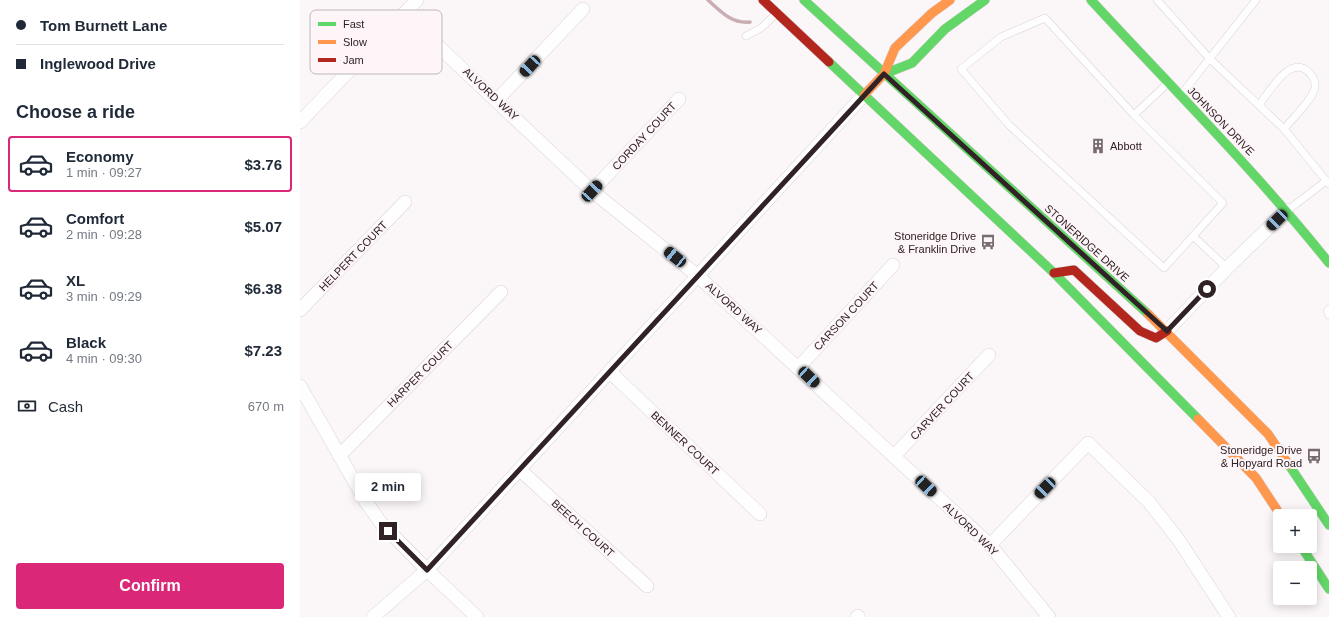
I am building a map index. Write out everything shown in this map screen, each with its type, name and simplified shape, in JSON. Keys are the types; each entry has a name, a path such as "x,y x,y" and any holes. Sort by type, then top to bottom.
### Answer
{"main road":[{"path":"763,0 1054,273 1256,478 1276,509"},
{"name":"STONERIDGE DRIVE","path":"804,0 1167,331 1268,434 1326,514 1329,525"},
{"path":"864,95 884,74 895,48 932,13 950,0"},
{"path":"884,74 912,63 945,29 985,0"},
{"name":"JOHNSON DRIVE","path":"1090,0 1235,152 1288,210 1329,263"},
{"path":"1054,273 1074,270 1140,331 1156,338 1167,331"},
{"path":"1306,553 1329,589"}],"street":[{"path":"408,10 418,0"},
{"path":"497,100 584,9"},
{"name":"ALVORD WAY","path":"442,49 592,191 698,276 990,545 1049,617"},
{"path":"300,122 346,74"},
{"path":"373,617 427,570 864,95"},
{"name":"CORDAY COURT","path":"592,191 679,99"},
{"name":"HELPERT COURT","path":"300,310 405,202"},
{"path":"1167,331 1227,268 1288,210"},
{"name":"CARSON COURT","path":"798,368 893,265"},
{"name":"HARPER COURT","path":"339,456 501,292"},
{"name":"CARVER COURT","path":"894,456 989,355"},
{"name":"BENNER COURT","path":"610,372 760,514"},
{"path":"300,386 339,456 380,523 427,570 478,617"},
{"path":"990,545 1088,443 1149,502 1178,538 1229,617"},
{"name":"BEECH COURT","path":"520,470 647,586"}],"lane":[{"path":"1157,0 1210,59 1284,130 1328,183 1288,210"},
{"path":"1180,96 1256,0"},
{"path":"746,36 761,28 778,13"},
{"path":"1045,18 1134,115 1223,202 1193,236 1164,268 1009,126 961,69 1001,37 1045,18"},
{"path":"1259,105 1286,70 1299,67 1306,70 1312,76 1315,84 1313,93 1284,130"},
{"path":"1134,115 1168,83"},
{"path":"1193,236 1227,268"},
{"path":"1329,309 1329,315"}],"waterway":[{"path":"708,0 722,13 732,19 750,22"}],"traffic: fast":[{"path":"804,0 1148,314"},
{"path":"884,74 912,63 945,29 985,0"},
{"path":"1091,0 1272,195 1329,263"},
{"path":"829,62 1054,273 1198,419"},
{"path":"1289,465 1329,525"},
{"path":"1306,553 1329,589"}],"traffic: slow":[{"path":"864,95 884,74 895,48 932,13 950,0"},
{"path":"1148,314 1268,434 1289,465"},
{"path":"1198,419 1256,478 1276,509"}],"traffic: jam":[{"path":"763,0 829,62"},
{"path":"1054,273 1074,270 1140,331 1156,338 1167,331"}],"place":[{"name":"Abbott","path":"1098,146"},
{"name":"Stoneridge Drive & Franklin Drive","path":"988,242"},
{"name":"Stoneridge Drive & Hopyard Road","path":"1314,456"}],"route":[{"path":"388,531 427,570 884,74 1167,331 1207,289"}]}
